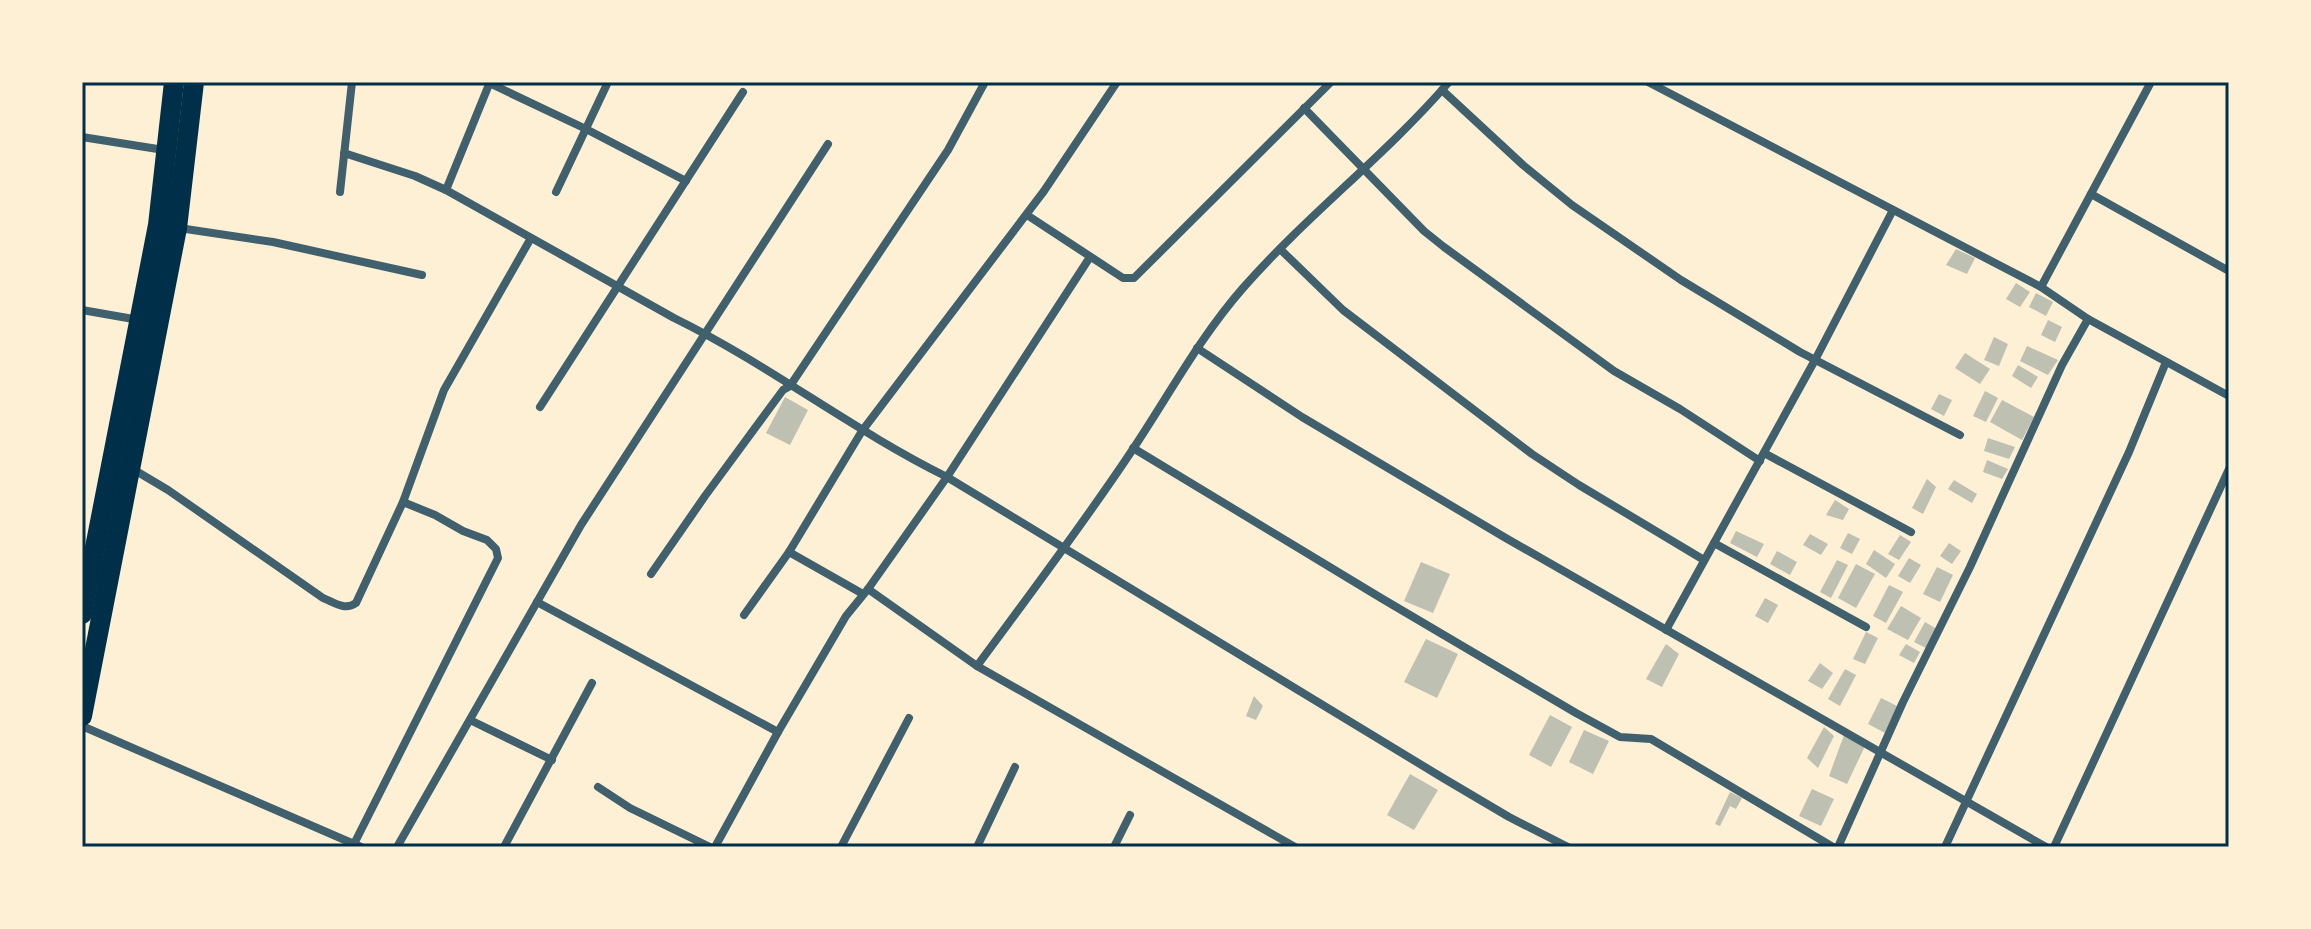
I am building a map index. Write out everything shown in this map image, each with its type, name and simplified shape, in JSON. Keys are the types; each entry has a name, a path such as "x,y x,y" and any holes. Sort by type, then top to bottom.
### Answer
{"main road":[{"path":"174,82 177,151"},
{"path":"82,716 130,468 177,151 194,82"},
{"path":"82,614 139,320 168,227"}],"street":[{"path":"340,192 352,82"},
{"path":"446,190 489,82 686,181"},
{"path":"556,192 608,82"},
{"path":"651,574 783,390 790,386 948,150 985,82"},
{"path":"744,615 789,552 862,431 1027,215 1117,82"},
{"path":"1027,215 1123,278 1134,278 1331,82"},
{"path":"977,666 1064,549 1197,348 1243,288 1449,82"},
{"path":"1648,82 2041,287 2088,319 2229,396"},
{"path":"2041,287 2151,82"},
{"path":"1442,90 1523,165 1572,205 1681,280 1815,360 1960,435"},
{"path":"540,407 743,92"},
{"path":"1304,108 1424,231 1614,371 1762,457 1911,532"},
{"path":"82,137 177,151"},
{"path":"397,847 581,525 828,144"},
{"path":"344,153 415,176 446,190 705,333 862,431 947,477 1443,778 1568,847"},
{"path":"2091,194 2229,271"},
{"path":"1666,630 1815,360 1893,210"},
{"path":"168,227 273,242 422,275"},
{"path":"130,468 168,490 323,598 346,607 356,603 403,502 444,390 531,238"},
{"path":"1280,249 1343,310 1532,454 1704,560"},
{"path":"598,787 630,808 712,847 846,616 947,477 1090,257"},
{"path":"82,310 139,320"},
{"path":"1133,448 1576,713 1620,737 1651,739 1836,847 1970,567 2062,365 2088,319"},
{"path":"1197,348 1302,417 2046,847"},
{"path":"1945,847 2129,452 2166,362"},
{"path":"2054,847 2229,469"},
{"path":"82,726 358,845 498,558 496,549 487,540 403,502"},
{"path":"1714,543 1866,627"},
{"path":"789,552 866,592 977,666 1295,847"},
{"path":"537,602 778,732"},
{"path":"504,847 592,683"},
{"path":"841,847 909,718"},
{"path":"470,720 552,760"},
{"path":"977,847 1015,767"},
{"path":"1114,847 1130,815"}],"building":[{"path":"1956,249 1975,258 1967,274 1946,265"},
{"path":"2016,283 2030,292 2020,307 2006,299"},
{"path":"2036,293 2053,302 2046,316 2029,307"},
{"path":"2048,320 2062,327 2055,342 2041,335"},
{"path":"1994,337 2008,344 1999,366 1984,360"},
{"path":"2027,346 2058,360 2048,375 2020,361"},
{"path":"1965,353 1990,369 1980,384 1955,368"},
{"path":"2018,365 2038,377 2031,388 2012,376"},
{"path":"1985,391 1998,398 1986,422 1973,416"},
{"path":"1939,394 1952,400 1944,416 1931,409"},
{"path":"785,397 808,410 790,445 766,433"},
{"path":"2002,400 2034,417 2022,440 1990,422"},
{"path":"1988,438 2015,447 2009,459 1984,451"},
{"path":"1987,460 2008,469 2002,479 1983,472"},
{"path":"1927,479 1936,487 1923,514 1912,508"},
{"path":"1954,480 1977,494 1972,503 1948,489"},
{"path":"1835,500 1849,509 1843,520 1826,515"},
{"path":"1736,531 1764,544 1757,557 1730,543"},
{"path":"1848,533 1860,539 1852,554 1840,548"},
{"path":"1810,534 1828,544 1821,555 1803,545"},
{"path":"1900,535 1911,542 1899,560 1888,554"},
{"path":"1949,543 1961,551 1952,564 1940,556"},
{"path":"1874,550 1895,564 1886,578 1866,564"},
{"path":"1777,551 1797,562 1790,575 1770,564"},
{"path":"1909,558 1921,565 1910,583 1898,576"},
{"path":"1837,560 1848,565 1831,598 1820,592"},
{"path":"1421,562 1450,574 1433,613 1404,601"},
{"path":"1856,564 1875,574 1856,608 1838,598"},
{"path":"1937,567 1953,575 1940,602 1923,594"},
{"path":"1889,585 1903,592 1886,623 1873,616"},
{"path":"1765,598 1778,605 1768,623 1755,616"},
{"path":"1901,606 1921,618 1908,640 1887,629"},
{"path":"1925,622 1937,629 1926,648 1914,642"},
{"path":"1866,632 1878,638 1865,664 1853,659"},
{"path":"1426,639 1458,654 1437,698 1404,682"},
{"path":"1666,644 1679,654 1662,687 1646,679"},
{"path":"1906,644 1920,652 1914,663 1899,655"},
{"path":"1820,663 1833,673 1822,689 1808,681"},
{"path":"1845,669 1856,675 1840,706 1828,699"},
{"path":"1254,696 1263,706 1256,720 1246,716"},
{"path":"1881,698 1897,706 1885,733 1868,724"},
{"path":"1550,715 1572,727 1551,767 1529,755"},
{"path":"1824,727 1834,736 1818,768 1807,758"},
{"path":"1584,730 1609,741 1593,774 1569,762"},
{"path":"1844,735 1865,746 1847,784 1829,776"},
{"path":"1410,774 1438,790 1414,830 1387,815"},
{"path":"1812,789 1834,799 1821,826 1799,816"},
{"path":"1730,792 1742,798 1736,809 1730,806 1720,826 1715,824"}]}
